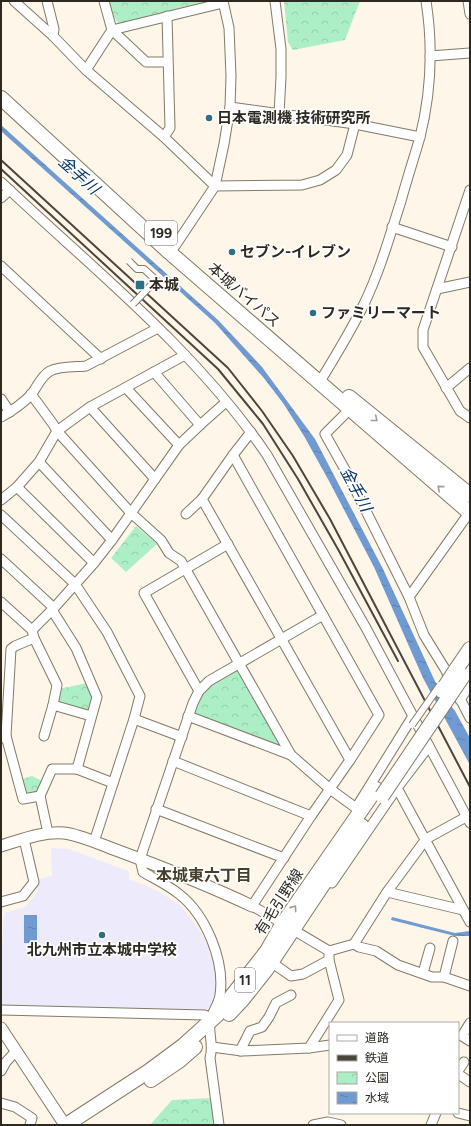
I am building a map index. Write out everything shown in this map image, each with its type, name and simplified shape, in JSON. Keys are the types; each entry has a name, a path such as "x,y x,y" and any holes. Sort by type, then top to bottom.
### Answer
{"main road":[{"name":"本城バイパス","path":"1,87 172,249"},
{"name":"本城バイパス","path":"1,98 322,379 470,513"},
{"name":"本城バイパス","path":"352,406 470,496"},
{"name":"有毛引野線","path":"66,1125 149,1071 211,1027 217,1015 267,951 288,927 379,792 462,673 470,649"},
{"name":"有毛引野線","path":"82,1125 157,1077 179,1061 211,1027 243,999 271,962 288,927 358,810 379,792"}],"street":[{"path":"14,1 53,36 86,70 164,137 215,186 302,185 320,180 336,170 347,155 355,124"},
{"path":"47,1 54,29 53,36"},
{"path":"104,1 112,30 146,62 167,62"},
{"path":"275,1 281,49 279,114"},
{"path":"322,379 350,332 373,283 420,137 429,82 429,20 426,1"},
{"path":"468,1 470,14"},
{"path":"86,70 112,30 223,2 229,28 231,76 230,107 215,186 172,249"},
{"path":"164,137 170,128 166,16"},
{"path":"430,56 470,53"},
{"path":"230,107 355,124 420,137"},
{"path":"1,182 158,328 206,378 251,432 267,455 362,621 413,721 430,746 468,820 426,839 387,892 354,944 329,956 303,974 291,976 271,962"},
{"path":"1,198 10,190"},
{"path":"470,190 423,330 422,347 460,411 470,418"},
{"path":"392,227 452,247"},
{"path":"129,261 138,269 144,269 156,280 133,304"},
{"path":"1,266 101,359"},
{"path":"437,289 470,282"},
{"path":"1,417 20,406 43,377 50,371 62,368 86,366 158,328"},
{"path":"1,500 17,487 39,462 57,431 90,408 185,355"},
{"path":"446,388 470,368"},
{"path":"154,372 200,425"},
{"path":"126,388 180,445"},
{"path":"31,394 57,431 131,513 161,540 169,553 181,561 291,755 330,789 358,810 413,721 462,673"},
{"path":"1,399 10,412"},
{"path":"40,796 23,799 4,737 11,650 33,634 94,563 180,445 226,402"},
{"path":"352,406 325,434 348,475 409,597 424,635 445,669 470,718"},
{"path":"90,408 155,479"},
{"path":"186,514 202,499 251,432"},
{"path":"233,455 379,716 252,906"},
{"path":"39,462 112,540"},
{"path":"17,487 94,563"},
{"path":"202,499 350,760"},
{"path":"409,597 470,513"},
{"path":"1,515 75,584 107,632 140,696 94,842"},
{"path":"199,691 144,593 228,544"},
{"path":"1,559 53,609 76,648 97,697 77,769"},
{"path":"1,602 33,634 57,685 44,736"},
{"path":"219,1125 210,1058 212,1047 211,1027 220,997 222,977 217,952 208,930 200,917 181,895 143,872 140,859 188,716 199,691 209,681 323,615"},
{"path":"460,700 462,673"},
{"path":"53,705 91,716"},
{"path":"188,716 291,755"},
{"path":"134,719 182,737"},
{"path":"288,927 308,918 398,788 430,746"},
{"path":"173,761 311,816"},
{"path":"48,833 40,796 52,770 77,769 113,783"},
{"path":"398,788 470,922"},
{"path":"156,809 284,858"},
{"path":"1,846 48,833 64,833 76,836 140,859 224,893 252,906 288,927 329,956 339,1000 309,1048"},
{"path":"1,902 23,896 34,882 24,839"},
{"path":"387,892 463,910"},
{"path":"444,977 453,941"},
{"path":"354,944 359,947 376,951 398,965 432,976 444,977 470,986"},
{"path":"423,973 430,948"},
{"path":"240,1051 250,1031 262,1027 276,1003 291,995"},
{"path":"1,1010 205,1015 211,1027"},
{"path":"470,1023 462,1036 470,1041"},
{"path":"1,1028 66,1125"},
{"path":"212,1047 240,1051 309,1048 329,1045"},
{"path":"1,1071 6,1062 16,1051"},
{"path":"459,1071 464,1062"},
{"path":"459,1074 470,1082"},
{"path":"1,1103 15,1107 32,1118 30,1125"},
{"path":"459,1113 470,1116"},
{"path":"431,1125 436,1114"},
{"path":"313,1125 328,1122 341,1125"}],"shaded area":[{"name":"北九州市立本城中学校","path":"51,848 69,849 128,871 129,879 158,891 180,905 198,927 213,958 217,976 217,989 212,1006 204,1011 1,1007 1,969 4,913 25,907 38,892 35,880 52,876"}],"green space":[{"path":"109,1 214,1 119,25 113,15"},
{"path":"284,1 360,1 345,40 293,50 288,42"},
{"path":"136,526 157,544 126,572 111,558"},
{"path":"238,669 280,743 276,746 192,715 196,705 210,686"},
{"path":"87,683 93,697 88,713 59,704 57,699 59,689"},
{"path":"32,776 42,781 36,793 25,794 22,779"},
{"path":"213,1098 214,1125 150,1125 172,1100"}],"water":[{"path":"1,125 218,320 262,367 315,439 383,569 440,692 455,711 470,738 470,765 423,678 374,567 329,481 304,436 283,403 263,377 215,323 1,131"},
{"path":"24,915 37,915 37,943 24,943"},
{"path":"392,917 455,933 470,931 470,936 455,936 391,920"}],"railway":[{"path":"1,160 228,368 262,411 293,456 330,519 470,787"},
{"path":"1,169 218,369 263,424 298,479 339,551 398,661"}],"place":[{"name":"日本電測機 技術研究所","path":"209,118"},
{"name":"セブン-イレブン","path":"232,252"},
{"name":"本城","path":"140,285"},
{"name":"ファミリーマート","path":"313,313"},
{"name":"北九州市立本城中学校","path":"102,935"}],"district":[{"name":"本城東六丁目","path":"204,875"}],"water label":[{"name":"金手川","path":"79,175"},
{"name":"金手川","path":"356,489"}]}
